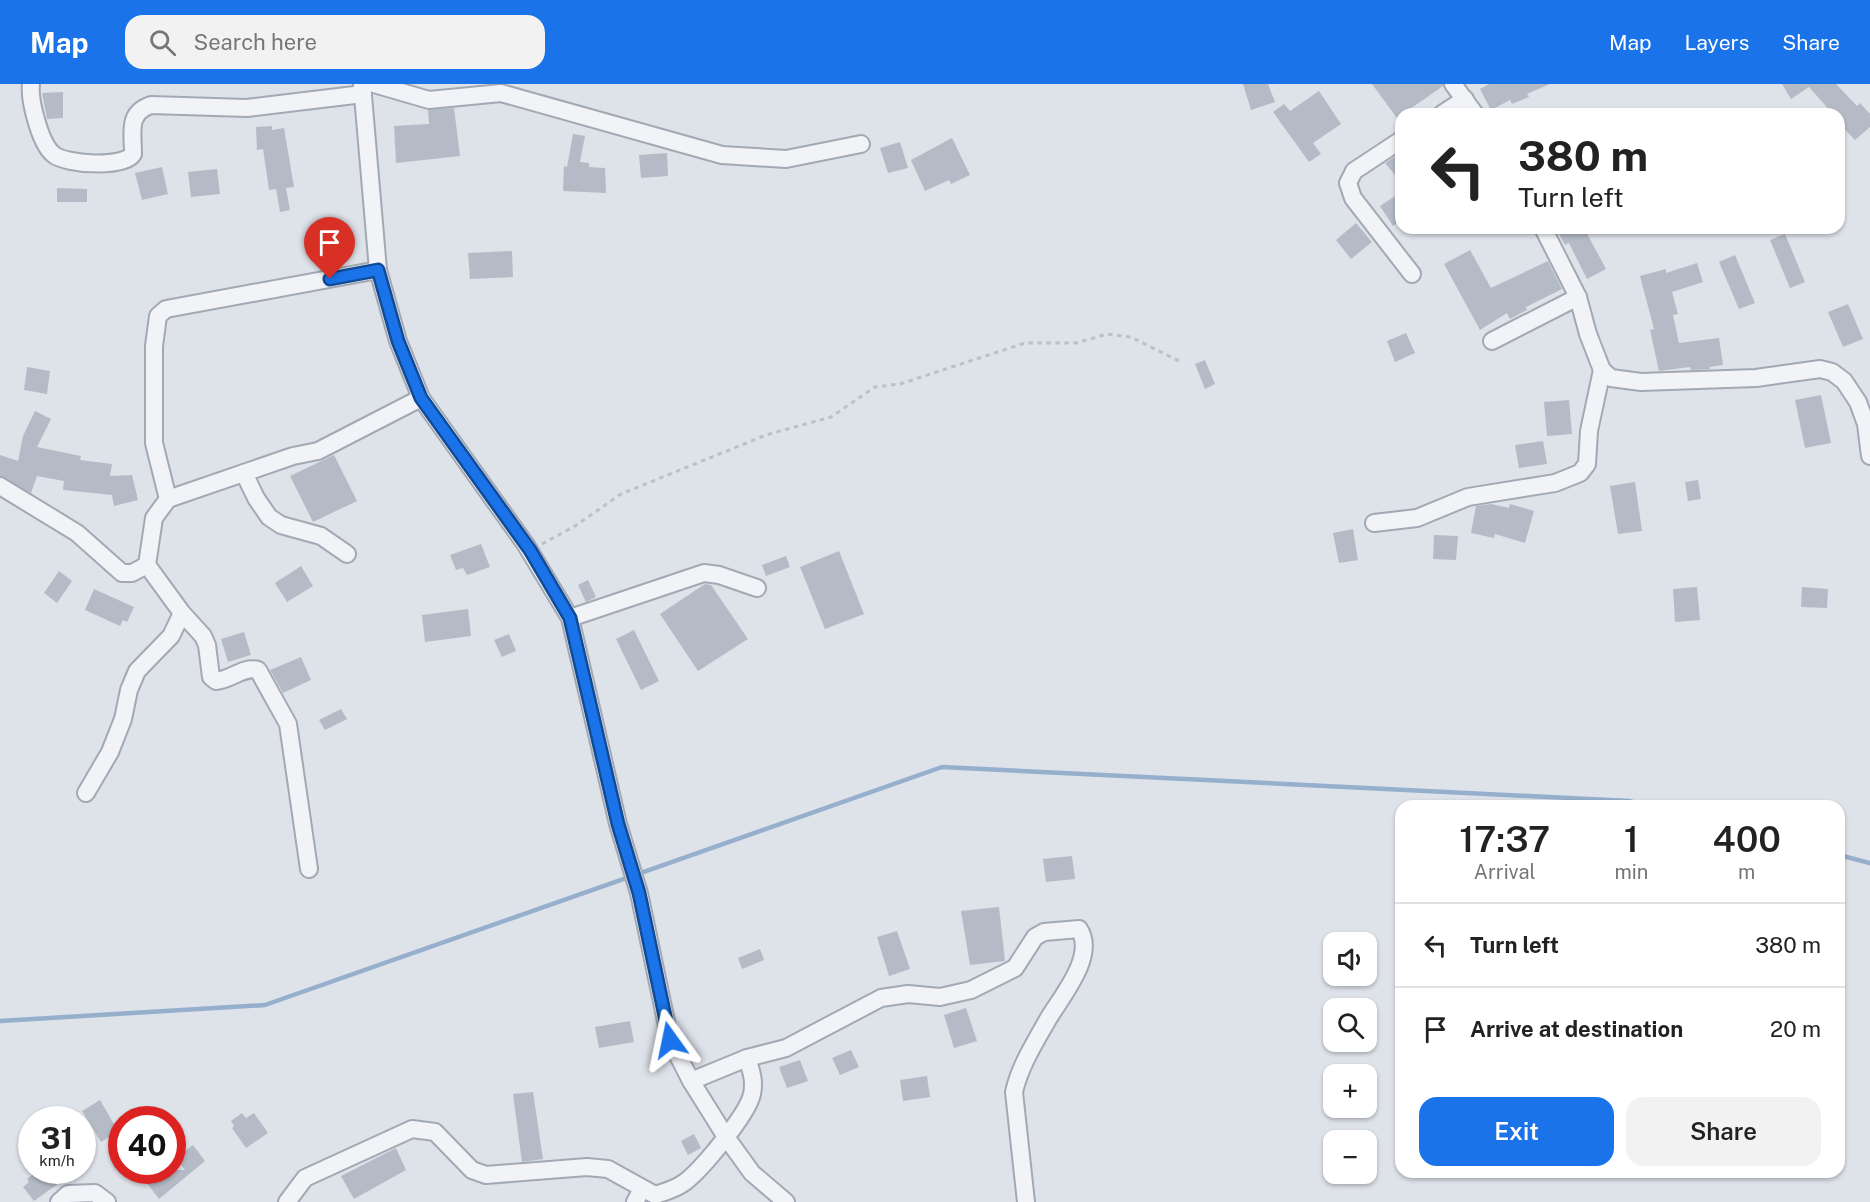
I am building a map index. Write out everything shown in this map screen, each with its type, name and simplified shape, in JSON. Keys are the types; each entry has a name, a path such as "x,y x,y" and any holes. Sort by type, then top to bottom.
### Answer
{"street":[{"path":"31,84 30,94 44,145 64,161 124,162 133,154 134,118 139,109 151,105 248,108 366,87 429,100 501,93 722,155 786,159 861,144"},
{"path":"1452,84 1471,108"},
{"path":"366,87 378,270 398,341 421,398 530,550 570,618 618,824 638,892 670,1040 691,1081 726,1137 752,1173 786,1202"},
{"path":"1451,108 1465,99"},
{"path":"1395,144 1354,171 1348,183 1353,198 1412,274"},
{"path":"1546,234 1578,297 1588,334 1602,370 1611,378 1641,382 1756,378 1820,369 1832,372 1844,381 1858,402 1866,424 1870,456"},
{"path":"168,499 154,443 154,346 158,316 165,309 378,270"},
{"path":"1492,341 1578,297"},
{"path":"1374,523 1417,518 1468,497 1555,483 1580,473 1587,464 1589,431 1602,370"},
{"path":"309,869 288,724 258,670 246,670 222,681 216,681 211,677 207,645 203,636 182,613 147,565 154,518 168,499 293,456 318,451 421,398"},
{"path":"244,473 256,498 269,517 281,525 321,536 347,554"},
{"path":"0,486 77,533 122,573 132,573 147,565"},
{"path":"570,618 704,573 719,574 757,588"},
{"path":"86,793 119,730 137,670 171,636 182,613"},
{"path":"691,1081 747,1058 786,1048 881,998 908,994 940,997 971,990 1015,968 1035,937 1044,932 1079,929 1084,946 1077,970 1069,988 1033,1044 1018,1074 1014,1092 1026,1202"},
{"path":"287,1202 305,1178 313,1173 328,1170 412,1129 435,1132 472,1170 486,1175 598,1168 608,1169 639,1195 655,1195 671,1191 686,1182 743,1116 752,1095 753,1076 747,1058"},
{"path":"59,1202 68,1194 95,1192 107,1202"}],"path":[{"path":"530,550 575,526 621,494 766,435 831,417 875,387 900,384 1025,343 1076,343 1107,334 1131,337 1181,362"}],"building":[{"path":"1243,84 1268,84 1275,102 1251,110"},
{"path":"1372,84 1443,84 1411,108 1395,108 1395,115"},
{"path":"1489,84 1550,84 1527,94 1529,97 1512,104 1510,100 1495,108 1490,108 1480,89"},
{"path":"1782,84 1836,84 1857,106 1860,103 1870,114 1870,127 1855,140 1845,129 1845,108 1828,108 1809,87 1791,99"},
{"path":"1319,91 1341,124 1313,143 1321,154 1309,162 1273,112 1284,104 1290,111"},
{"path":"63,92 63,118 47,119 42,93"},
{"path":"454,108 460,156 396,163 394,126 429,124 428,110"},
{"path":"272,126 272,130 284,128 294,187 286,188 290,210 280,212 276,189 269,190 263,149 257,150 256,127"},
{"path":"573,134 585,136 580,162 589,163 589,167 605,168 606,193 563,191 564,166 567,167"},
{"path":"952,138 970,175 951,184 949,180 925,191 911,160"},
{"path":"900,142 908,168 888,173 880,148"},
{"path":"667,153 668,176 641,178 639,155"},
{"path":"1395,157 1395,175 1385,163"},
{"path":"162,167 168,194 142,200 135,173"},
{"path":"217,169 220,194 191,197 188,172"},
{"path":"57,188 87,189 87,202 57,202"},
{"path":"1395,196 1395,224 1393,226 1380,206"},
{"path":"1356,223 1372,242 1351,259 1336,240"},
{"path":"1559,234 1587,234 1606,269 1587,279 1569,243 1565,245"},
{"path":"1785,234 1805,282 1790,288 1770,240"},
{"path":"1470,250 1491,288 1548,261 1562,289 1526,307 1527,310 1510,319 1507,313 1480,330 1444,264"},
{"path":"512,251 513,277 470,279 468,253"},
{"path":"1735,255 1755,303 1739,309 1719,262"},
{"path":"1697,263 1703,282 1672,292 1678,314 1673,315 1679,343 1719,338 1723,365 1710,367 1710,369 1691,370 1690,367 1659,371 1650,330 1654,329 1640,276 1666,269 1666,273"},
{"path":"1848,304 1863,339 1843,347 1828,312"},
{"path":"1406,333 1415,353 1395,362 1387,341"},
{"path":"1205,360 1215,384 1205,389 1195,364"},
{"path":"27,367 50,371 47,394 24,390"},
{"path":"1821,395 1831,443 1805,448 1795,400"},
{"path":"1569,400 1572,434 1547,436 1544,402"},
{"path":"35,411 51,419 37,447 81,456 80,460 112,464 110,476 132,475 138,500 114,506 112,495 63,490 64,481 37,476 31,493 0,476 0,455 18,461 23,436"},
{"path":"1543,441 1547,464 1519,468 1515,445"},
{"path":"334,455 357,501 313,522 290,476"},
{"path":"1698,480 1701,499 1688,501 1685,482"},
{"path":"1635,482 1642,531 1618,534 1610,486"},
{"path":"1491,504 1509,508 1510,504 1534,511 1525,543 1495,534 1494,538 1471,533 1476,506"},
{"path":"1353,529 1358,560 1339,563 1333,533"},
{"path":"1434,535 1458,536 1456,560 1433,559"},
{"path":"481,544 490,567 467,575 463,568 456,570 450,555"},
{"path":"839,551 864,614 825,629 800,567"},
{"path":"786,556 790,567 766,576 762,565"},
{"path":"301,566 313,586 287,602 275,583"},
{"path":"59,571 72,581 57,603 44,593"},
{"path":"588,580 596,597 586,602 578,585"},
{"path":"705,584 711,585 748,639 698,671 660,614"},
{"path":"1697,587 1700,620 1675,622 1673,589"},
{"path":"1802,587 1828,589 1827,608 1801,607"},
{"path":"94,589 134,607 127,622 123,620 120,626 85,610"},
{"path":"468,609 471,636 425,642 422,615"},
{"path":"634,630 659,681 641,690 616,639"},
{"path":"244,632 251,655 228,662 221,639"},
{"path":"509,634 516,651 502,657 494,640"},
{"path":"301,657 311,680 283,693 270,670"},
{"path":"341,709 347,719 325,730 319,720"},
{"path":"1072,856 1075,879 1046,882 1043,859"},
{"path":"999,907 1005,961 970,965 961,911"},
{"path":"897,931 910,969 889,976 877,937"},
{"path":"760,949 764,960 742,969 738,958"},
{"path":"966,1008 977,1041 954,1048 944,1015"},
{"path":"630,1021 634,1042 599,1048 595,1027"},
{"path":"851,1050 859,1067 840,1075 832,1058"},
{"path":"800,1060 808,1081 787,1088 779,1067"},
{"path":"927,1076 930,1097 903,1101 900,1080"},
{"path":"533,1092 543,1159 522,1162 513,1094"},
{"path":"100,1100 108,1114 108,1137 101,1142 96,1134 96,1106 90,1106"},
{"path":"242,1113 246,1118 254,1113 268,1133 246,1148 232,1128 234,1126 231,1121"},
{"path":"694,1134 701,1148 688,1155 681,1141"},
{"path":"193,1145 205,1161 186,1177 186,1150"},
{"path":"396,1148 406,1170 354,1199 341,1176"},
{"path":"27,1184 58,1184 34,1201 23,1187"},
{"path":"148,1184 177,1184 159,1199"}],"waterway":[{"path":"0,1021 265,1005 942,767 1609,800"},
{"path":"1845,857 1870,863"}],"route":[{"path":"330,279 378,270 398,341 421,398 530,550 570,618 618,824 639,893 670,1040"}]}
